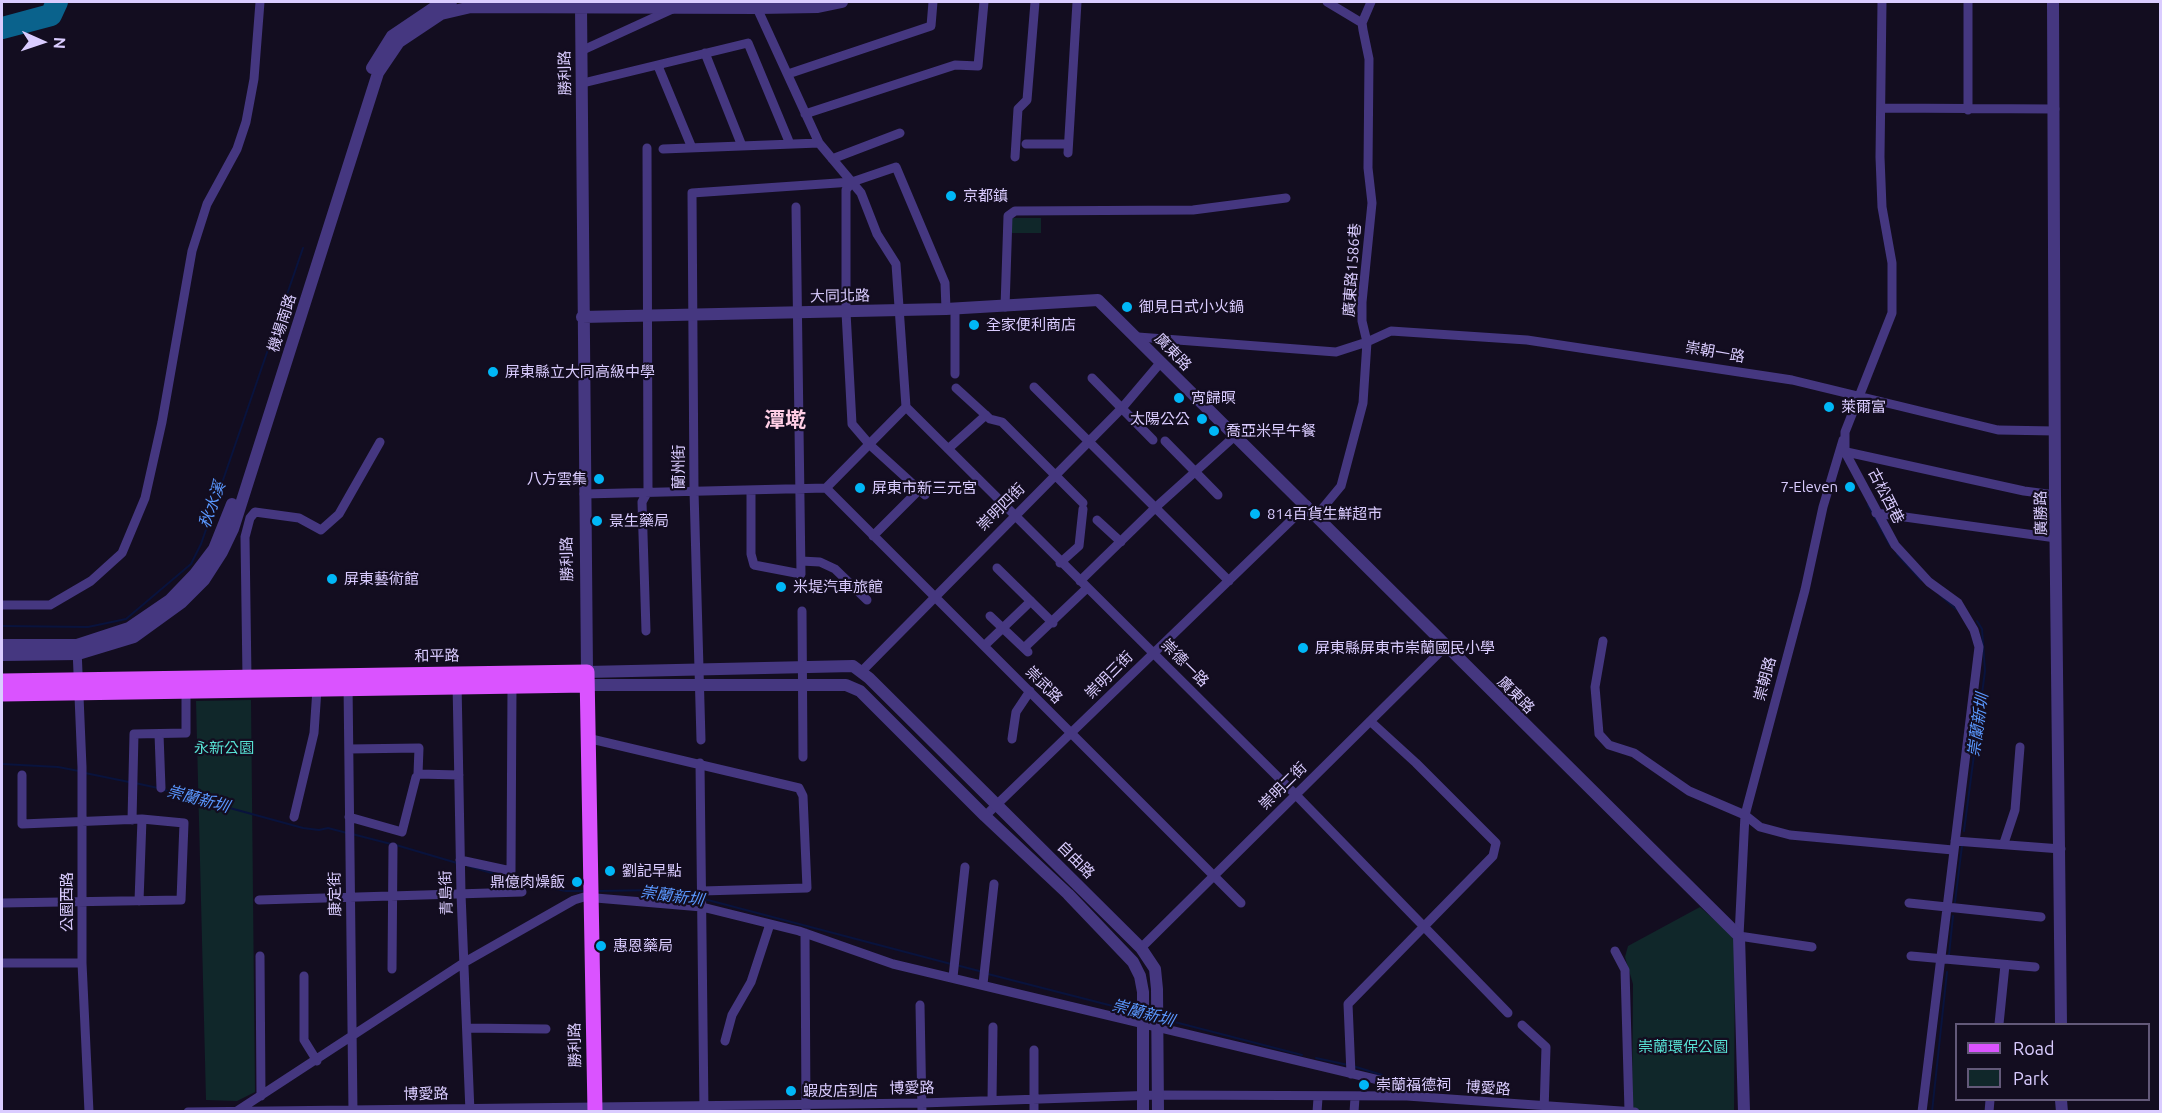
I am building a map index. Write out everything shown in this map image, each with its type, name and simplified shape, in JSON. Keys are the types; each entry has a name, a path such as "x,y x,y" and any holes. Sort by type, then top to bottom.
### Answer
{"main road":[{"name":"和平路","path":"2,694 79,686 269,677 348,682 587,678"},
{"name":"和平路","path":"457,680 512,686 587,678"},
{"name":"勝利路","path":"587,678 595,1110"},
{"name":"和平路","path":"2,681 186,692 317,689 348,682"}],"street":[{"path":"2,605 50,605 91,581 122,553 145,498 162,422 192,251 207,204 237,149 246,122 254,79 260,2"},
{"name":"機場南路","path":"2,645 77,650 129,628 153,612 187,583 214,549 227,518 371,69 392,36 438,5 451,2"},
{"name":"機場南路","path":"2,655 77,650 134,637 181,603 204,580 222,552 233,529 378,73 399,42 441,14 471,7 677,4 757,9 818,7 842,2"},
{"path":"788,74 931,26 933,2"},
{"path":"805,114 955,65 978,66 984,2"},
{"path":"1015,157 1018,109 1027,100 1035,2"},
{"path":"1026,144 1068,149 1077,2"},
{"path":"1327,2 1362,23 1371,2"},
{"name":"古松西巷","path":"1882,2 1882,207 1892,263 1892,314 1845,432 1842,451 1895,545 1929,582 1958,603 1974,630 1979,647 1922,1112"},
{"path":"1968,2 1968,110"},
{"name":"廣勝路","path":"2053,2 2055,495 2061,849 2061,1023"},
{"name":"勝利路","path":"581,4 587,678"},
{"path":"583,50 677,4"},
{"path":"584,494 826,488 906,407 896,264 877,234 861,193 819,143 757,9"},
{"name":"廣東路1586巷","path":"1317,515 1341,486 1364,403 1367,342 1362,321 1372,203 1368,112 1369,59 1362,23"},
{"path":"583,83 748,43 790,144"},
{"path":"705,53 742,146"},
{"path":"658,66 692,148"},
{"path":"1881,108 2055,109"},
{"path":"832,159 900,133"},
{"path":"663,149 819,143"},
{"path":"646,631 642,502 648,491 647,148"},
{"path":"873,536 922,493 870,446 852,424 846,312 846,190 852,182 896,167 945,283 950,308 955,374"},
{"name":"蘭州街","path":"701,740 694,491 692,194 852,182"},
{"path":"1005,307 1008,216 1015,211 1193,210 1286,198"},
{"path":"751,490 751,554 754,564 801,574 796,207"},
{"name":"大同北路","path":"582,317 1005,307 1098,300"},
{"name":"廣東路","path":"1098,300 1138,337 1739,936"},
{"name":"崇朝一路","path":"1367,342 1391,331 1527,340 1792,380 1998,430 2055,431"},
{"path":"1138,337 1336,352 1367,342"},
{"name":"崇明四街","path":"865,675 934,597 1122,408 1161,362"},
{"path":"1092,378 1153,440"},
{"path":"1034,387 1229,581"},
{"path":"956,388 986,415 1002,422 1057,474 1083,506 1079,546 1060,563"},
{"name":"崇德一路","path":"906,407 1060,563 1296,795 1508,1013"},
{"path":"948,449 986,415"},
{"path":"990,616 1026,650 1053,623 1083,584 1121,542 1194,471 1236,435"},
{"path":"1165,441 1218,495"},
{"path":"269,677 259,690 247,678 245,537 249,518 255,512 299,518 321,530 339,514 380,442"},
{"path":"1842,451 2024,492 2055,495"},
{"name":"崇朝路","path":"1739,936 1744,815 1842,451"},
{"name":"崇武路","path":"826,488 1241,903"},
{"name":"崇明三街","path":"985,816 1306,505"},
{"path":"1876,513 2056,538"},
{"path":"1097,520 1121,542"},
{"path":"801,561 820,562 835,569 867,600"},
{"path":"997,568 1053,623"},
{"path":"984,646 1031,601"},
{"path":"802,611 803,756"},
{"path":"1603,641 1595,687 1599,734 1609,745 1634,753 1689,791 1744,815 1760,827 1790,835 1954,845 2004,843 2061,849"},
{"name":"崇明二街","path":"1141,948 1446,646"},
{"name":"公園西路","path":"77,650 82,771 82,963 88,1112"},
{"name":"和平路","path":"587,678 700,668 802,666 853,666 865,675"},
{"name":"自由路","path":"865,675 1141,948 1155,969 1158,1020 1158,1112"},
{"name":"和平路","path":"587,678 700,686 846,685 860,691"},
{"name":"青島街","path":"457,680 460,864 470,1110"},
{"name":"康定街","path":"348,682 353,1111"},
{"path":"460,864 511,871 512,686"},
{"path":"294,818 314,733 317,689"},
{"name":"自由路","path":"860,691 985,816 1068,894 1133,962 1140,976 1143,1112"},
{"path":"139,901 137,820 133,783 134,734 186,733 186,692"},
{"path":"1012,739 1016,711 1030,692"},
{"path":"1350,1068 1348,1004 1493,856 1496,843 1370,721"},
{"path":"159,734 161,788"},
{"path":"236,1111 317,1061 465,962 574,900 592,893 702,899 807,888 803,796 799,788 588,738"},
{"path":"2004,843 2015,810 2020,747"},
{"path":"349,749 419,748 418,774 459,775"},
{"path":"700,763 704,1107"},
{"path":"2,903 181,900 184,823 137,820 22,824 22,775"},
{"path":"349,818 402,832 416,777"},
{"path":"392,969 393,848"},
{"path":"954,969 965,867"},
{"path":"983,976 994,884"},
{"path":"259,900 522,892"},
{"path":"702,899 770,924 913,968 954,969 983,976 1040,998 1142,1016 1350,1068 1383,1081 1407,1096"},
{"path":"1909,903 2041,917"},
{"path":"725,1041 732,1015 751,982 770,924"},
{"path":"805,933 806,1108"},
{"path":"1744,1112 1739,936 1812,947"},
{"path":"1615,951 1625,970 1629,1111"},
{"path":"260,956 261,1096"},
{"path":"1911,956 2035,967"},
{"path":"2,963 82,963"},
{"path":"1999,1023 2005,965"},
{"path":"304,976 304,1040 317,1061"},
{"path":"920,1005 922,1107"},
{"path":"1522,1025 1546,1047 1544,1109"},
{"path":"993,1027 993,1100"},
{"path":"468,1028 546,1029"},
{"path":"1034,1050 1034,1112"},
{"name":"博愛路","path":"188,1112 922,1107 993,1100 1158,1095 1318,1098 1407,1096 1491,1107 1635,1112"},
{"path":"1317,1112 1318,1098"},
{"path":"1354,1112 1355,1098"}],"green space":[{"path":"1012,218 1041,218 1041,233 1012,233"},
{"name":"永新公園","path":"251,700 255,1092 237,1101 206,1100 196,701"},
{"name":"崇蘭環保公園","path":"1700,907 1735,938 1734,1111 1632,1110 1633,984 1625,957 1628,946"}],"waterway":[{"name":"秋水溪","path":"2,626 88,627 126,619 191,564 201,544 303,248"},
{"name":"崇蘭新圳","path":"1868,505 1890,545"},
{"name":"崇蘭新圳","path":"1897,554 1921,580"},
{"name":"崇蘭新圳","path":"1940,595 1956,609"},
{"name":"崇蘭新圳","path":"1964,831 1985,671 1982,629 1977,621"},
{"name":"崇蘭新圳","path":"2,764 58,767 79,771"},
{"name":"崇蘭新圳","path":"85,773 129,782"},
{"name":"崇蘭新圳","path":"135,783 158,788"},
{"name":"崇蘭新圳","path":"164,790 303,828 319,830 328,828 347,833"},
{"name":"崇蘭新圳","path":"352,834 391,844"},
{"name":"崇蘭新圳","path":"396,845 457,863"},
{"name":"崇蘭新圳","path":"1955,902 1962,846"},
{"name":"崇蘭新圳","path":"468,866 529,884 566,891 585,891"},
{"name":"崇蘭新圳","path":"597,891 657,890 698,898"},
{"name":"崇蘭新圳","path":"704,899 951,964"},
{"name":"崇蘭新圳","path":"1949,955 1953,916"},
{"name":"崇蘭新圳","path":"956,965 983,972"},
{"name":"崇蘭新圳","path":"1932,1112 1947,972"},
{"name":"崇蘭新圳","path":"988,974 1140,1013"},
{"name":"崇蘭新圳","path":"1163,1019 1302,1055"},
{"name":"崇蘭新圳","path":"1316,1058 1348,1065"},
{"name":"崇蘭新圳","path":"1353,1066 1382,1075"}],"taxiway":[{"path":"2,28 51,15 57,2"}],"place":[{"name":"京都鎮","path":"951,196"},
{"name":"御見日式小火鍋","path":"1127,307"},
{"name":"全家便利商店","path":"974,325"},
{"name":"屏東縣立大同高級中學","path":"493,372"},
{"name":"宵歸暝","path":"1179,398"},
{"name":"萊爾富","path":"1829,407"},
{"name":"太陽公公","path":"1202,419"},
{"name":"喬亞米早午餐","path":"1214,431"},
{"name":"八方雲集","path":"599,479"},
{"name":"7-Eleven","path":"1850,487"},
{"name":"屏東市新三元宮","path":"860,488"},
{"name":"814百貨生鮮超市","path":"1255,514"},
{"name":"景生藥局","path":"597,521"},
{"name":"屏東藝術館","path":"332,579"},
{"name":"米堤汽車旅館","path":"781,587"},
{"name":"屏東縣屏東市崇蘭國民小學","path":"1303,648"},
{"name":"劉記早點","path":"610,871"},
{"name":"鼎億肉燥飯","path":"577,882"},
{"name":"惠恩藥局","path":"601,946"},
{"name":"崇蘭福德祠","path":"1364,1085"},
{"name":"蝦皮店到店","path":"791,1091"}],"district":[{"name":"潭墘","path":"785,420"}]}
